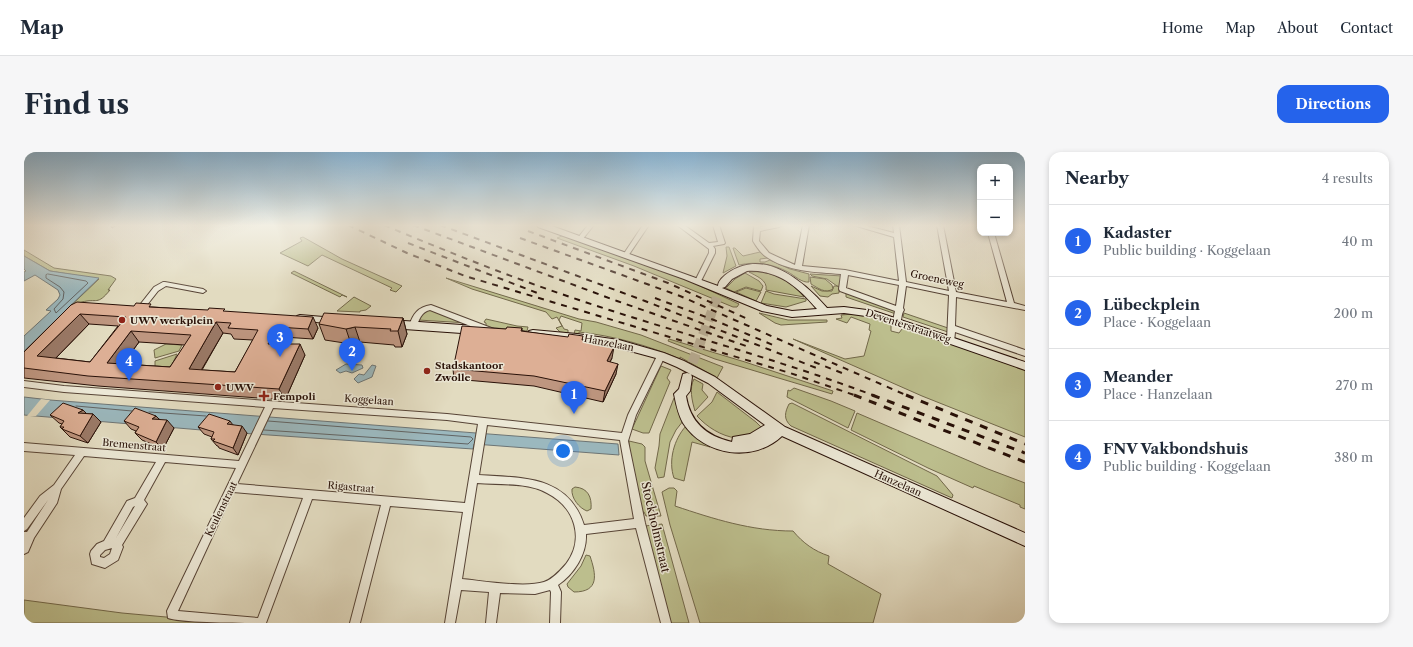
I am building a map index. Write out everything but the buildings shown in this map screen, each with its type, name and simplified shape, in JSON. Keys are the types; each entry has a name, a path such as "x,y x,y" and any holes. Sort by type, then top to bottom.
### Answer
{"street":[{"name":"Deventerstraatweg","path":"603,247 698,281 765,309 792,314 858,311 874,314 1025,366"},
{"path":"626,255 631,247"},
{"path":"698,281 712,253 712,249 710,247"},
{"name":"Groeneweg","path":"761,247 767,254 798,268 845,272 1025,308"},
{"path":"798,268 802,247"},
{"path":"898,321 904,283 899,247"},
{"path":"944,247 953,293 951,340"},
{"path":"995,247 1011,305"},
{"path":"722,285 729,276 737,270 748,268 767,269 793,280 825,312"},
{"name":"Deventerstraatweg","path":"845,272 842,289 900,310"},
{"path":"130,308 145,309 156,290 165,284 203,291"},
{"path":"413,326 417,315 425,309 431,307 495,331"},
{"path":"292,318 348,322"},
{"path":"376,324 495,331"},
{"name":"Deventerstraatweg","path":"952,328 1025,353"},
{"name":"Hanzelaan","path":"522,333 607,340 661,356 709,379 777,427 1025,540"},
{"path":"625,437 632,415 661,356"},
{"path":"687,377 684,391 680,394 682,410 686,418 696,430 717,443 738,448 754,447 770,440 777,427"},
{"name":"Koggelaan","path":"24,384 483,421 625,437"},
{"name":"Keulenstraat","path":"258,623 175,616 172,614 172,610 271,404"},
{"path":"450,623 483,421"},
{"name":"Stockholmstraat","path":"625,437 626,453 640,524 666,623"},
{"name":"Bremenstraat","path":"24,446 242,465"},
{"path":"24,526 43,499 57,488 82,452"},
{"path":"112,544 142,504 138,501 162,459"},
{"path":"456,584 536,588 552,583 572,566 579,553 582,541 581,530 571,506 550,489 530,484 473,479"},
{"path":"24,549 29,542 26,536 54,500 57,488"},
{"name":"Rigastraat","path":"231,488 469,508"},
{"path":"261,623 309,495"},
{"path":"355,623 387,501"},
{"path":"581,530 640,524"},
{"path":"552,583 556,592 554,623"},
{"path":"491,623 495,587"}],"green space":[{"path":"291,247 321,247 342,259 402,286 396,292 390,290 392,288 322,255 308,266 280,253"},
{"path":"582,247 597,247 683,278 739,304 737,307 733,307 634,266"},
{"path":"726,247 729,247 736,266 723,273 727,256"},
{"path":"733,248 735,248 743,256 760,252 768,258 760,259 760,262 770,260 790,269 809,274 809,282 801,280 788,272 770,265 752,263 739,265"},
{"path":"24,250 54,268 111,276 116,279 106,295 99,300 82,302 63,313 99,279 50,271 24,256"},
{"path":"294,271 347,297 342,295 340,297 291,273"},
{"path":"749,272 763,272 781,278 799,289 798,290 804,297 766,290 763,281"},
{"path":"745,273 759,281 763,286 761,291 746,287 734,292 726,288 735,279"},
{"path":"810,274 842,276 841,287 827,279 812,276"},
{"path":"810,277 825,279 832,285 833,289 824,291 819,289 811,284"},
{"path":"446,278 579,319 596,322 641,335 723,367 717,378 680,357 680,359 643,345 592,334 579,332 579,334 574,334 575,330 581,331 582,323 561,316 559,320 564,329 568,330 568,333 560,332 556,328 562,326 557,317 552,319 546,312 472,289"},
{"path":"811,286 822,291 832,291 834,286 839,287 839,293 832,294 828,297 820,296"},
{"path":"746,288 761,292 756,301 736,292"},
{"path":"766,291 774,294 806,299 806,301 786,307 761,303"},
{"path":"846,292 895,309 896,314 846,297"},
{"path":"354,297 371,306 360,312 337,311"},
{"path":"429,309 468,323 418,320 419,317"},
{"path":"759,313 788,320 827,320 827,322 781,325"},
{"path":"904,313 948,328 948,332 903,317"},
{"path":"854,314 880,318 891,326 891,331 899,333 905,328 1025,369 1025,437 922,396 793,339 845,359 864,356 871,331 869,330 870,324 851,317 847,323 836,319 842,318 841,315"},
{"path":"486,319 528,327 527,331 486,327 486,323 484,322"},
{"path":"669,339 833,391 832,394 715,359 668,341"},
{"path":"166,344 182,345 179,351 155,358 154,350"},
{"path":"177,354 170,369 155,369 155,361"},
{"path":"661,366 671,370 667,378 670,382 649,433 643,433 632,429"},
{"path":"694,379 703,384 702,390 708,397 695,411 691,390"},
{"path":"794,388 855,411 848,428 787,397 788,390 790,391"},
{"path":"717,392 756,422 761,427 758,432 742,437 730,437 715,430 701,420 697,416 712,402"},
{"path":"674,398 683,421 676,430 670,442 664,477 658,478 655,468 660,434"},
{"path":"792,403 937,476 953,495 952,498 791,426 786,418 786,410 789,404"},
{"path":"857,413 988,469 1025,483 1025,509 1020,507 1020,505 974,486 973,488 928,468 851,430"},
{"path":"686,426 710,447 692,442 684,481 674,478 672,471 672,458 673,450 678,437"},
{"path":"629,441 642,444 645,447 645,461 661,516 646,516 644,512 642,512 629,448"},
{"path":"575,487 586,491 590,497 591,509 587,511 581,508 576,502 572,492 572,489"},
{"path":"669,488 674,488 677,491 675,506 718,520 747,527 793,531 809,546 818,552 829,556 828,564 881,594 873,623 700,623 670,525 662,492"},
{"path":"662,524 689,623 671,623 647,537 645,526"},
{"path":"586,555 590,556 594,569 594,581 588,589 574,592 568,587 567,584 581,566"},
{"path":"24,600 122,613 232,623 24,623"}],"water":[{"path":"24,256 50,271 99,278 24,351 24,336 51,311 46,310 58,299 60,295 58,290 35,275 24,281 24,272 26,271 24,269"},
{"path":"346,364 362,365 363,368 352,373 346,371 340,373 336,370"},
{"path":"372,365 376,366 372,377 358,383 354,379 359,374 364,375"},
{"path":"24,397 618,444 619,455 474,444 473,449 225,432 24,415"}],"pier":[{"path":"41,399 50,400 36,416 27,416"}],"tunnel":[{"path":"687,377 722,285"}],"railway":[{"path":"394,247 465,276 790,373 857,396"},
{"path":"418,247 540,294"},
{"path":"437,247 554,292 765,358 875,396"},
{"path":"472,247 617,301 746,346"},
{"path":"499,247 645,301 819,369"},
{"path":"545,247 680,296 908,396"},
{"path":"571,247 668,283 750,320"},
{"path":"655,298 714,320 773,345"},
{"path":"814,362 842,373"},
{"path":"854,395 1025,462"},
{"path":"872,395 1025,453"},
{"path":"906,395 1025,444"}],"place":[{"name":"UWV werkplein","path":"122,320"},
{"name":"Meander","path":"280,357"},
{"name":"Lübeckplein","path":"352,371"},
{"name":"Stadskantoor Zwolle","path":"427,371"},
{"name":"FNV Vakbondshuis","path":"129,381"},
{"name":"UWV","path":"218,387"},
{"name":"Fempoli","path":"264,396"},
{"name":"Kadaster","path":"574,414"}]}
